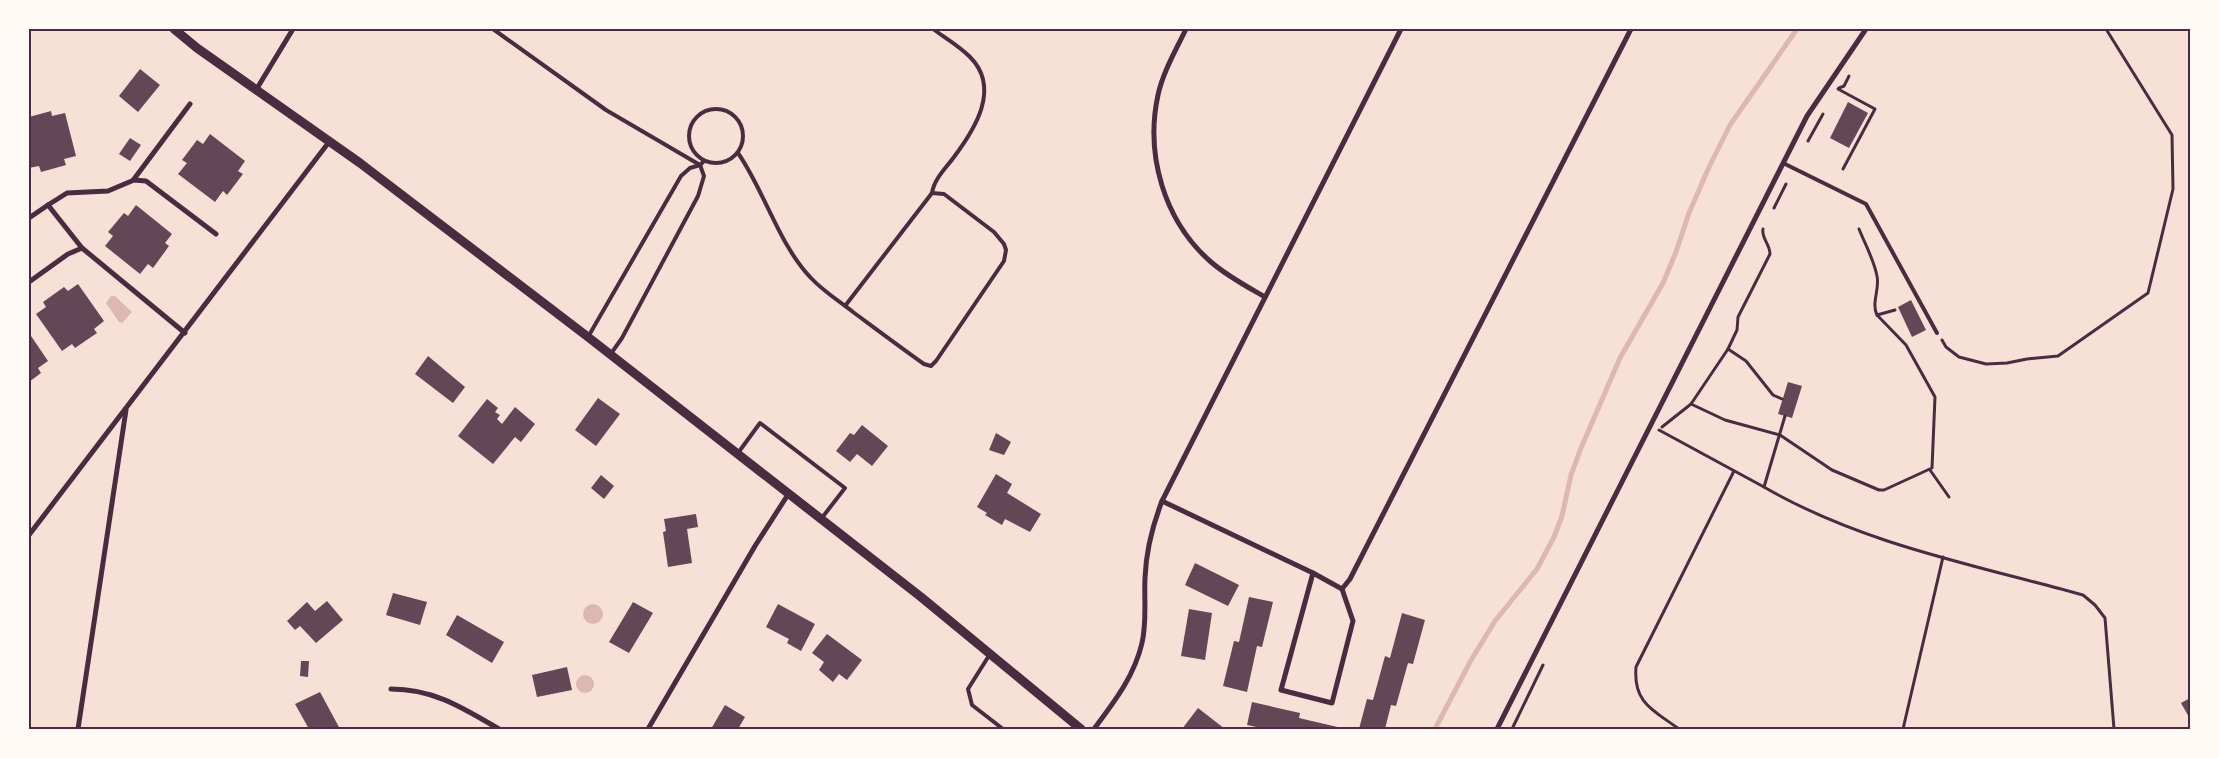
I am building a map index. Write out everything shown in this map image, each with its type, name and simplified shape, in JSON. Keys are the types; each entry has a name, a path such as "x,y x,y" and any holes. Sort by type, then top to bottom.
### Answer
{"street":[{"path":"174,29 197,48 360,163 789,493 921,597 1081,729"},
{"path":"256,90 294,29"},
{"path":"1186,29 1164,76 1158,94 1154,133 1159,177 1174,218 1197,248 1226,274 1265,297"},
{"path":"1094,729 1124,689 1137,659 1144,631 1147,549 1150,533 1162,501 1401,29"},
{"path":"1342,590 1355,570 1632,29"},
{"path":"1497,729 1807,116 1866,29"},
{"path":"134,180 190,104"},
{"path":"29,536 329,142"},
{"path":"29,218 67,193 108,191 134,180 146,181 216,234"},
{"path":"48,205 82,248 185,333"},
{"path":"29,282 68,254 82,248"},
{"path":"78,729 126,409"},
{"path":"648,729 752,551 789,493"},
{"path":"1162,501 1313,573 1342,590 1353,621 1332,703 1281,690 1313,573"},
{"path":"391,690 413,691 442,698 499,729"}],"lane":[{"path":"493,29 599,106 702,163 722,163 731,160 738,153 744,137 739,120 724,110 706,111 693,122 689,139 692,148 702,163 704,176 698,196 622,338 610,355"},
{"path":"845,306 932,193 937,180 978,120 984,94 981,73 974,62 933,29"},
{"path":"738,153 753,175 788,246 804,270 823,290 924,364 930,366 936,361 1004,260 1006,250 1004,244 994,232 941,192 932,193"},
{"path":"588,338 681,176 690,168 702,163"},
{"path":"1783,163 1866,204 1937,333"},
{"path":"738,454 760,423 844,488 821,519"},
{"path":"990,654 968,689 972,705 1003,729"}],"path":[{"path":"1937,333 1946,347 1953,353 1965,360 1978,363 1996,364 2058,356 2148,293 2173,189 2172,135 2106,29"},
{"path":"1832,97 1837,88 1844,86 1852,69"},
{"path":"1837,88 1875,109 1843,169"},
{"path":"1804,148 1828,105"},
{"path":"1772,211 1794,169"},
{"path":"1766,223 1763,234 1770,254 1738,317 1737,330 1728,349 1691,404 1738,425 1780,435 1832,470 1879,490 1884,490 1930,470 1933,464 1935,397 1906,345 1877,315 1875,308 1877,275 1859,229"},
{"path":"1877,315 1896,310"},
{"path":"1728,349 1746,361 1773,395 1782,399"},
{"path":"1764,487 1785,416"},
{"path":"1659,430 1805,510 1842,526 1943,557 2083,595 2105,618 2114,729"},
{"path":"1930,470 1949,497"},
{"path":"1679,729 1643,702 1636,691 1636,668 1734,471"},
{"path":"1903,729 1943,557"}],"shaded area":[{"path":"111,296 115,296 132,312 122,323 119,322 106,303"},
{"path":"593,604 600,607 603,614 600,621 593,624 586,621 583,614 586,607"},
{"path":"585,675 591,678 594,684 591,690 585,693 579,690 576,684 579,678"}],"building":[{"path":"140,69 160,85 138,112 119,96"},
{"path":"1848,102 1868,113 1849,148 1830,138"},
{"path":"51,111 52,116 65,113 76,156 64,159 66,165 41,172 39,166 29,168 29,117"},
{"path":"210,134 245,161 238,171 243,174 227,195 223,191 215,202 178,174 187,163 182,160 197,140 203,144"},
{"path":"130,138 141,145 130,161 119,154"},
{"path":"136,205 172,234 165,243 169,246 153,268 148,264 140,274 105,246 113,236 108,232 124,213 128,216"},
{"path":"78,284 104,321 94,329 97,333 75,348 72,344 62,351 36,314 46,307 43,302 64,287 68,291"},
{"path":"1911,300 1926,330 1912,337 1898,307"},
{"path":"29,333 48,361 38,368 41,373 29,382"},
{"path":"428,356 465,387 453,403 415,374"},
{"path":"1788,382 1802,386 1792,418 1778,414"},
{"path":"598,398 620,414 596,446 575,430"},
{"path":"487,399 498,408 495,412 500,415 497,419 502,424 515,407 535,424 521,442 515,437 493,464 458,436"},
{"path":"862,425 888,446 872,466 857,454 850,462 836,451 850,433 854,435"},
{"path":"996,433 1011,442 1004,455 989,450"},
{"path":"996,474 1012,484 1007,493 1041,514 1030,532 1005,519 1002,525 985,515 987,513 977,507"},
{"path":"601,475 614,486 604,499 591,488"},
{"path":"696,514 698,527 687,529 692,563 668,567 663,532 666,531 664,519"},
{"path":"1195,563 1239,585 1228,606 1185,585"},
{"path":"393,593 427,602 420,625 386,615"},
{"path":"1249,597 1273,602 1262,647 1257,646 1247,692 1223,686 1234,641 1239,642"},
{"path":"327,601 343,620 316,643 300,626 295,630 287,621 307,602 315,611"},
{"path":"633,602 653,613 629,653 609,642"},
{"path":"778,604 815,624 801,651 787,643 789,639 766,627"},
{"path":"1189,609 1212,613 1205,660 1181,656"},
{"path":"1402,613 1425,620 1413,664 1408,663 1396,706 1391,705 1385,729 1359,729 1367,699 1373,700 1385,656 1390,658"},
{"path":"457,615 504,642 492,663 446,635"},
{"path":"827,634 862,660 847,680 839,674 833,682 819,670 824,662 812,653"},
{"path":"301,661 309,661 308,677 300,676"},
{"path":"567,667 572,690 537,697 532,675"},
{"path":"320,692 340,729 309,729 295,704"},
{"path":"2190,698 2190,719 2181,703"},
{"path":"1252,702 1300,713 1299,718 1346,729 1266,729 1247,725"},
{"path":"725,705 745,717 738,729 711,729"},
{"path":"1198,708 1225,729 1182,729"}],"waterway":[{"path":"1435,729 1470,662 1495,621 1537,569 1554,537 1562,516 1571,475 1581,448 1620,358 1663,283 1689,213 1709,167 1730,125 1797,29"}]}
